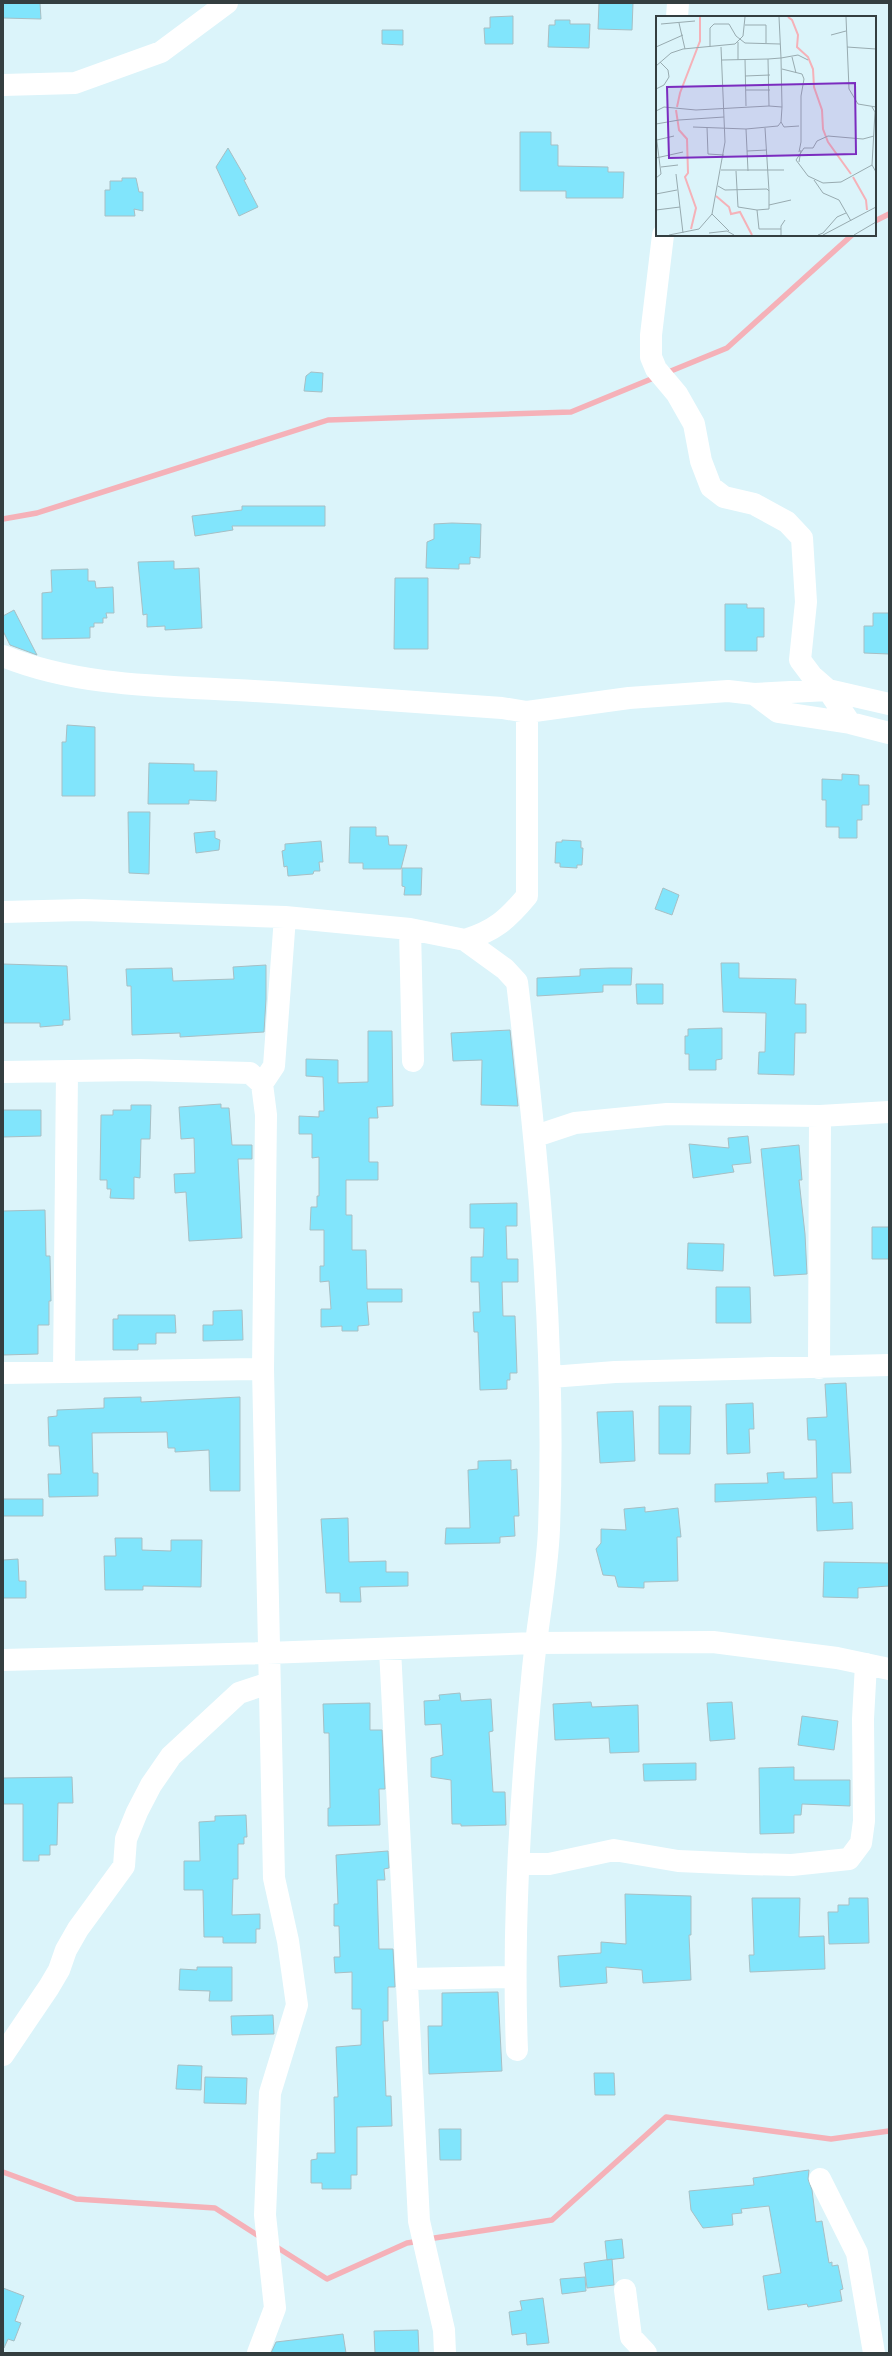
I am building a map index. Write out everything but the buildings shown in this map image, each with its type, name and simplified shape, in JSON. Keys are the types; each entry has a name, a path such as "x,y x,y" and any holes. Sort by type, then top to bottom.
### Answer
{"street":[{"path":"3,85 75,83 161,52 227,3"},
{"path":"677,16 678,3"},
{"path":"663,236 651,335 651,357 656,369 676,394 694,424 701,461 711,487 724,497 754,504 787,522 802,538 806,602 800,660 812,676 828,690 850,723"},
{"path":"3,656 43,671 144,686 317,695 502,708 527,712 629,698 728,691 754,694 828,690 889,704"},
{"path":"754,694 778,712 850,723 889,733"},
{"path":"465,940 487,933 514,911 527,896 527,712"},
{"path":"3,912 83,910 285,918 410,929 465,940 505,969 517,982 536,1136 551,1377 549,1532 535,1643 527,1732 514,1977 518,2050"},
{"path":"262,1084 274,1066 285,918"},
{"path":"410,929 413,1061"},
{"path":"3,1072 139,1070 250,1073 262,1084 266,1115 263,1369 274,1878 288,1941 297,2005 270,2092 265,2215 275,2308 258,2353"},
{"path":"64,1372 67,1072"},
{"path":"536,1136 575,1123 667,1114 820,1116 889,1112"},
{"path":"819,1368 820,1116"},
{"path":"551,1377 616,1372 819,1368 889,1365"},
{"path":"3,1373 263,1369"},
{"path":"3,1660 268,1653 535,1643 713,1642 837,1658 889,1669"},
{"path":"390,1648 408,1979 419,2221 423,2246 444,2330 445,2353"},
{"path":"520,1864 549,1864 614,1850 678,1861 746,1864 792,1865 849,1859 861,1843 864,1821 863,1720 866,1664"},
{"path":"3,2055 49,1987 59,1970 66,1950 78,1929 124,1866 126,1839 151,1785 171,1756 239,1693 269,1683"},
{"path":"408,1979 514,1977"},
{"path":"820,2179 857,2253 874,2353"},
{"path":"625,2290 631,2337 646,2353"}],"waterway":[{"path":"876,220 889,214"},
{"path":"666,373 727,348 851,236"},
{"path":"3,519 37,513 328,420 571,412 656,377"},
{"path":"428,2239 552,2220 666,2117 831,2139 889,2131"},
{"path":"3,2172 76,2199 215,2208 262,2238"},
{"path":"275,2246 327,2279 407,2243 420,2241"}]}
